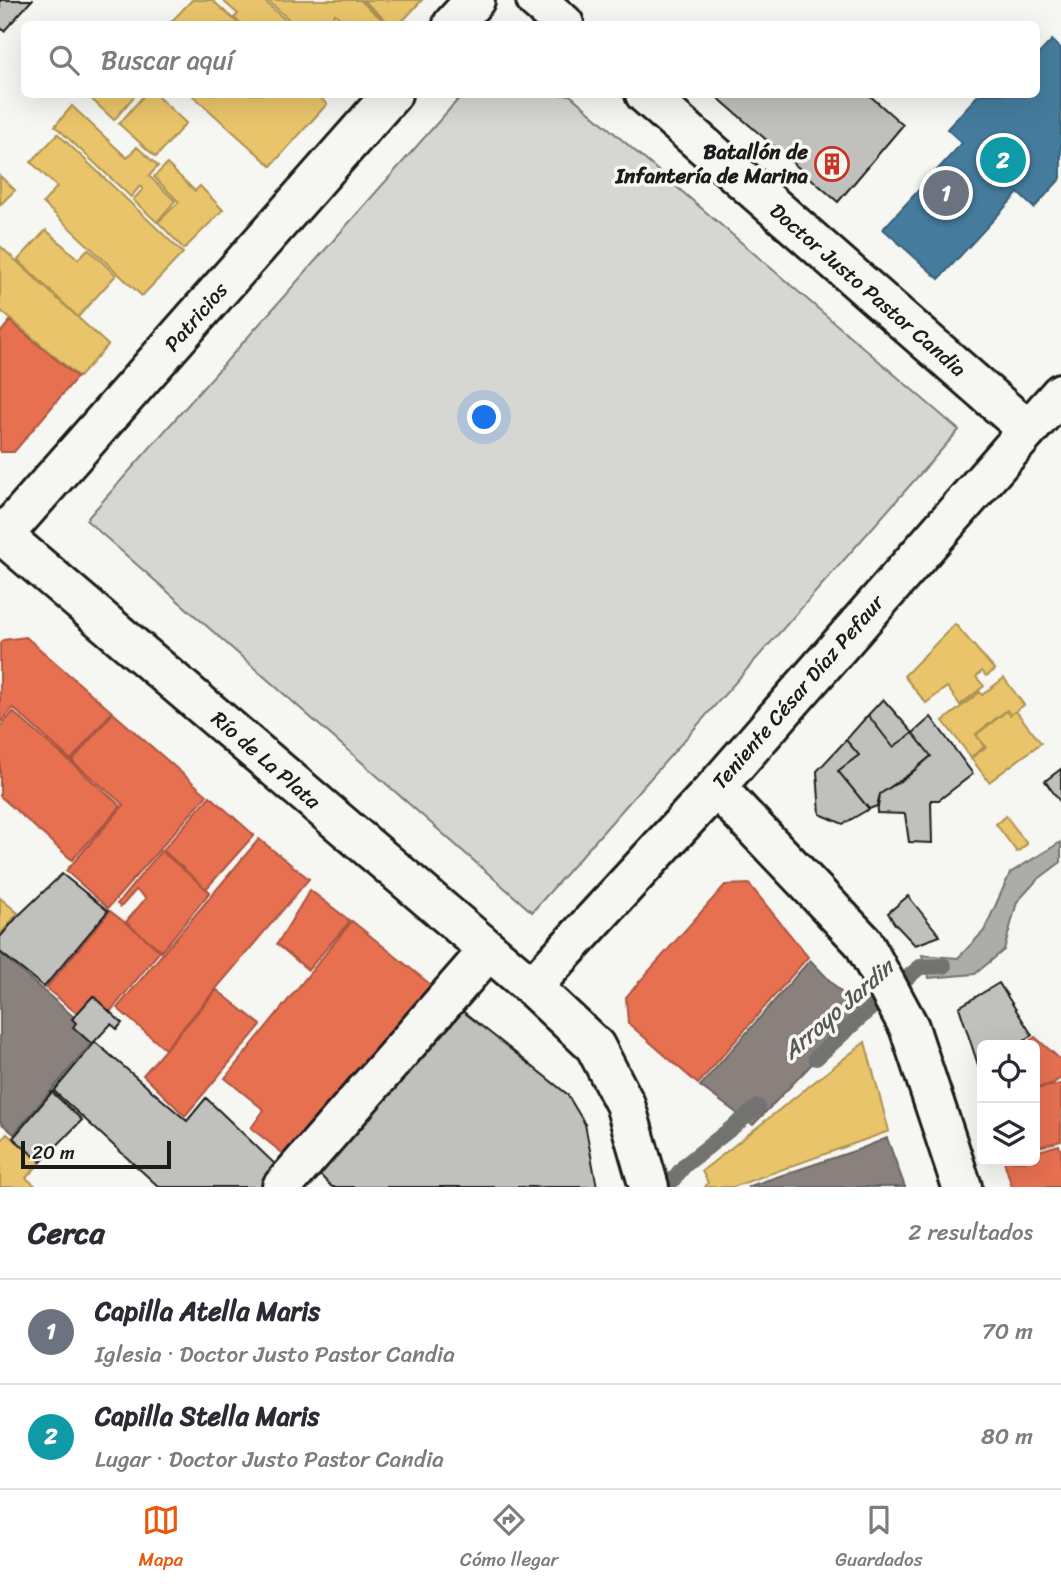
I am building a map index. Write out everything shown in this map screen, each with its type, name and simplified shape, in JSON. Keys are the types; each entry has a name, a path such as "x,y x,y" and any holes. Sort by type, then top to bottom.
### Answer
{"street":[{"path":"456,21 475,0"},
{"path":"537,0 562,21"},
{"name":"Patricios","path":"1,536 388,98"},
{"name":"Doctor Justo Pastor Candia","path":"650,98 1028,430"},
{"name":"Teniente César Díaz Pefaur","path":"532,987 716,787 1061,393"},
{"name":"Río de La Plata","path":"1,536 489,950 595,1045 625,1104 645,1173"},
{"path":"716,787 863,942 909,1027 962,1187"},
{"path":"282,1187 489,950"}],"shaded area":[{"path":"459,98 573,98 959,430 532,912 86,520"},
{"path":"1061,842 1061,862 1037,880 1017,902 1004,950 975,974 929,978 922,955 958,958 984,931 1010,873"}],"building: Viviendas":[{"path":"192,0 212,0 236,21 172,21"},
{"path":"222,0 263,0 287,21 238,21 234,18 238,14"},
{"path":"267,0 360,0 384,21 343,21 335,14 329,21 291,21"},
{"path":"363,0 422,0 403,21 387,21"},
{"path":"90,98 133,98 114,120"},
{"path":"142,98 159,98 186,123 156,157 119,124"},
{"path":"195,98 320,98 327,104 271,166"},
{"path":"72,106 127,158 137,147 158,166 149,176 175,201 157,222 133,200 143,189 140,186 131,197 55,126"},
{"path":"58,134 183,253 142,296 43,203 57,187 31,162"},
{"path":"167,164 195,191 200,186 223,210 184,249 158,222 179,202 154,177"},
{"path":"0,176 15,190 0,205"},
{"path":"46,230 78,259 88,249 116,275 78,317 18,260"},
{"path":"0,246 108,345 79,377 0,310"},
{"path":"955,624 995,670 986,676 982,671 976,677 984,686 960,705 947,687 926,703 904,676"},
{"path":"1004,678 1024,705 1010,715 1007,710 976,734 984,747 971,757 943,721 980,692 982,695"},
{"path":"1007,711 1010,715 1016,711 1041,743 989,782 971,758 986,747 976,735"},
{"path":"1006,816 1027,844 1017,852 996,824"},
{"path":"0,898 18,913 0,935"},
{"path":"865,1042 889,1131 733,1187 705,1187 708,1183 702,1171"},
{"path":"7,1134 41,1162 26,1178 37,1187 0,1187 0,1142"}],"building: Comercios":[{"path":"10,321 77,377 14,452 0,452 0,333"},
{"path":"26,637 112,712 71,760 13,708 0,723 0,644 3,640"},
{"path":"13,712 121,806 72,860 0,796 0,727"},
{"path":"113,713 207,795 108,908 66,871 124,805 72,761"},
{"path":"210,796 254,835 206,889 163,850"},
{"path":"259,839 309,879 165,1049 117,1008"},
{"path":"161,851 210,892 161,952 126,922 146,898 136,890 121,907 117,904"},
{"path":"749,884 808,957 698,1084 628,1023 626,997 725,885"},
{"path":"310,890 350,921 308,970 277,944"},
{"path":"110,911 161,950 96,1029 46,988"},
{"path":"352,921 441,993 291,1160 251,1128 264,1110 225,1078"},
{"path":"217,990 261,1025 185,1116 143,1075"},
{"path":"1040,1041 1061,1060 1061,1078 1040,1087"},
{"path":"1061,1084 1061,1141 1040,1147 1040,1103 1040,1088"},
{"path":"1059,1145 1061,1187 1012,1187 1006,1166 1040,1166 1040,1151"}],"building: Público":[{"path":"1052,40 1061,49 1061,178 1034,208 1018,193 939,279 883,229 962,143 947,129 975,98 1040,98 1040,53"}],"building: Industria":[{"path":"0,953 97,1037 14,1134 0,1122"},
{"path":"810,960 861,1013 753,1125 700,1086"},
{"path":"887,1138 905,1187 747,1187 860,1149"}],"building: Otros":[{"path":"0,0 32,0 4,31 0,27"},
{"name":"Batallón de Infantería de Marina","path":"718,98 873,98 903,125 838,202"},
{"path":"883,699 913,733 893,747 868,715"},
{"path":"868,715 893,747 913,733 931,756 880,794 877,806 869,809 838,771 859,755 846,740"},
{"path":"931,717 973,774 939,800 931,800 932,843 909,842 905,814 877,813 880,794 908,776 931,756 913,733"},
{"path":"846,740 859,755 838,771 869,809 843,824 820,814 817,771"},
{"path":"1061,769 1061,803 1045,781"},
{"path":"62,874 108,911 44,987 0,952 0,937"},
{"path":"908,896 940,936 915,945 894,923 888,913"},
{"path":"999,983 1032,1035 1026,1040 977,1040 977,1062 959,1007"},
{"path":"93,996 122,1023 117,1029 111,1024 92,1044 73,1027 76,1023 72,1019"},
{"path":"460,1009 567,1094 585,1124 597,1187 332,1187 316,1171"},
{"path":"95,1042 187,1121 206,1098 280,1169 266,1187 159,1187 54,1091"},
{"path":"52,1092 82,1120 41,1162 13,1138"}],"waterway":[{"name":"Arroyo Jardin","path":"816,1058 920,967 944,966"},
{"name":"Arroyo Jardin","path":"667,1187 685,1165 758,1107"}],"place":[{"name":"Capilla Stella Maris","path":"1003,160"},
{"name":"Batallón de Infantería de Marina","path":"832,164"},
{"name":"Capilla Atella Maris","path":"946,193"}]}
